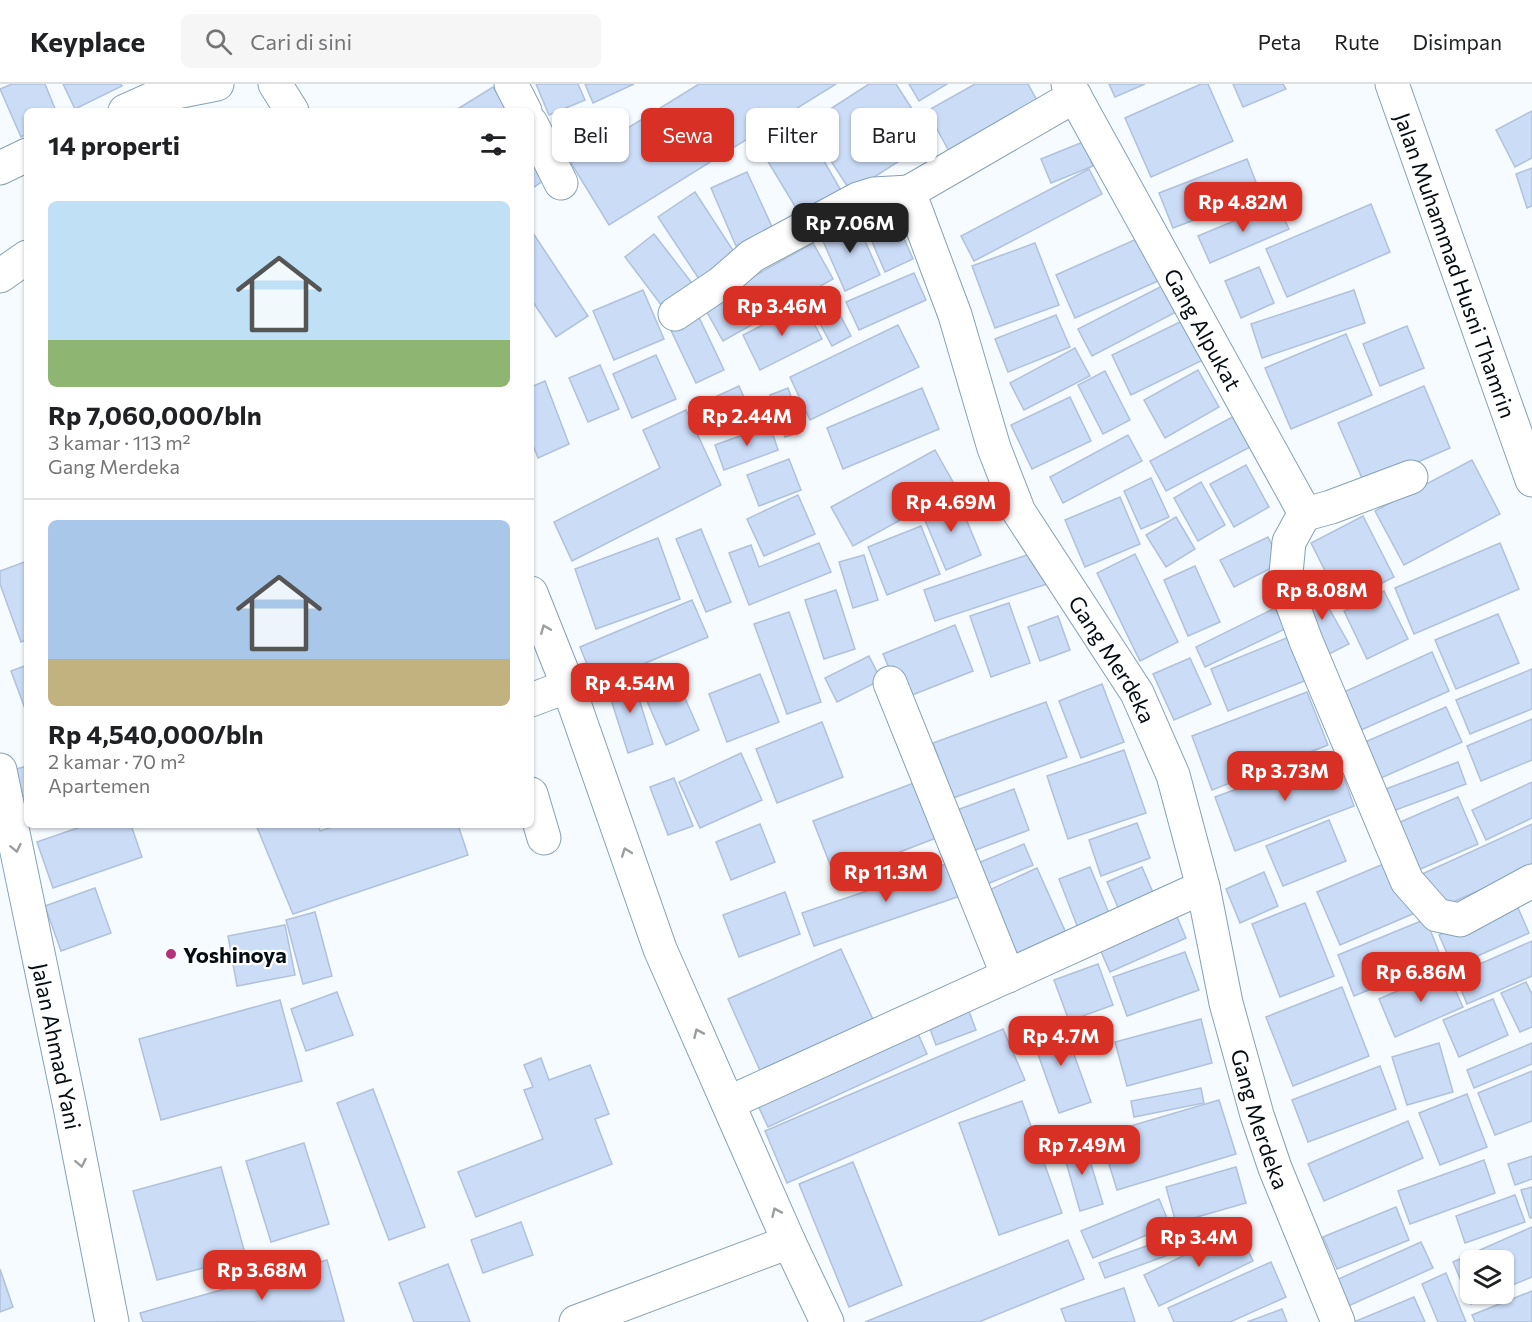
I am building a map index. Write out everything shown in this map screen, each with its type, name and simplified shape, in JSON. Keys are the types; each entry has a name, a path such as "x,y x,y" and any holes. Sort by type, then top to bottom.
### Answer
{"street":[{"path":"131,108 159,90 217,84"},
{"path":"221,108 237,84"},
{"path":"275,84 290,108"},
{"path":"511,84 523,108"},
{"name":"Jalan Muhammad Husni Thamrin","path":"1392,84 1523,427 1532,480"},
{"path":"675,314 721,283 752,256 858,199 874,194 909,192 1072,90"},
{"name":"Gang Alpukat","path":"1072,90 1306,510"},
{"path":"534,129 561,183"},
{"path":"0,168 24,156"},
{"name":"Gang Merdeka","path":"909,192 955,315 994,448 1019,512 1137,693 1173,775 1203,887 1226,1003 1257,1115 1275,1168 1338,1322"},
{"path":"0,276 24,259"},
{"path":"1410,477 1331,507 1313,512 1306,510 1289,542 1285,584 1306,641 1407,881 1437,915 1460,920 1532,881"},
{"path":"534,601 568,686 660,949 789,1242 827,1322"},
{"path":"890,683 1008,976"},
{"path":"534,699 568,686"},
{"name":"Jalan Ahmad Yani","path":"0,771 112,1322"},
{"path":"534,804 544,838"},
{"path":"728,1103 1203,887"},
{"path":"576,1322 789,1242"}],"building":[{"path":"12,84 45,84 55,108 24,108 24,136 21,137 0,89"},
{"path":"63,84 121,84 122,86 77,108 75,108"},
{"path":"536,84 578,84 585,100 566,108 552,108 552,114 549,115"},
{"path":"585,84 634,84 593,103"},
{"path":"699,84 836,84 797,108 746,108 746,140 734,147 734,108 660,108"},
{"path":"869,84 896,84 911,108 851,108 851,162 898,162 851,192 832,162 839,162 839,108 832,108"},
{"path":"909,84 947,84 919,101"},
{"path":"975,84 1028,84 1039,104 950,153 937,129 937,108 932,108"},
{"path":"1109,84 1145,84 1115,97"},
{"path":"1201,84 1208,84 1233,141 1151,177 1125,118"},
{"path":"1233,84 1283,84 1286,89 1243,107"},
{"path":"493,87 506,108 459,108"},
{"path":"1532,111 1532,158 1515,167 1496,130"},
{"path":"641,120 641,162 710,162 609,225 571,163 629,162 629,127"},
{"path":"1083,142 1093,166 1051,183 1041,159"},
{"path":"534,152 549,177 534,187"},
{"path":"1247,159 1261,195 1173,228 1159,193"},
{"path":"768,162 824,162 843,194 802,218"},
{"path":"1532,168 1532,206 1527,208 1516,174"},
{"path":"1089,169 1102,194 974,261 961,236"},
{"path":"747,172 773,229 736,246 711,188"},
{"path":"695,192 736,255 699,279 658,217"},
{"path":"1277,203 1289,229 1210,263 1198,236"},
{"path":"1371,204 1390,252 1287,297 1266,249"},
{"path":"854,216 880,275 845,291 819,232"},
{"path":"898,225 913,259 885,272 870,237"},
{"path":"1150,233 1169,276 1075,318 1056,275"},
{"path":"654,234 695,287 665,310 625,257"},
{"path":"534,235 588,316 556,337 534,304"},
{"path":"813,243 833,279 723,341 703,305"},
{"path":"1035,243 1059,305 995,328 972,266"},
{"path":"1259,267 1274,303 1241,318 1225,281"},
{"path":"914,273 926,300 859,330 846,302"},
{"path":"1162,286 1176,312 1092,356 1078,329"},
{"path":"826,288 851,336 832,346 807,299"},
{"path":"643,290 664,339 614,360 593,311"},
{"path":"1354,290 1365,323 1262,358 1251,324"},
{"path":"804,304 822,339 760,370 743,335"},
{"path":"696,311 724,370 696,383 668,324"},
{"path":"1056,315 1070,347 1008,372 995,339"},
{"path":"1184,320 1203,360 1131,395 1112,355"},
{"path":"898,325 919,367 810,420 790,377"},
{"path":"1407,326 1424,368 1380,386 1363,344"},
{"path":"1346,334 1372,395 1291,429 1265,368"},
{"path":"1075,348 1090,376 1024,410 1010,383"},
{"path":"656,355 676,399 632,418 613,374"},
{"path":"600,365 619,409 588,422 569,378"},
{"path":"1198,370 1219,407 1165,438 1144,400"},
{"path":"1105,371 1130,420 1103,434 1078,385"},
{"path":"545,381 569,444 538,458 534,448 534,386"},
{"path":"739,386 754,420 725,434 708,400"},
{"path":"1424,386 1450,448 1365,485 1338,423"},
{"path":"788,388 803,431 785,437 770,395"},
{"path":"922,388 939,429 843,469 827,428"},
{"path":"1070,397 1091,441 1032,469 1011,425"},
{"path":"686,410 721,485 572,561 554,522 660,468 643,430"},
{"path":"1238,414 1254,445 1166,491 1150,461"},
{"path":"770,425 778,450 724,470 715,445"},
{"path":"1128,435 1142,461 1063,503 1050,477"},
{"path":"935,450 957,489 853,546 831,507"},
{"path":"789,459 801,490 759,506 747,475"},
{"path":"1472,460 1500,514 1404,565 1375,511"},
{"path":"1246,465 1269,507 1234,527 1210,484"},
{"path":"1151,478 1169,517 1141,529 1124,491"},
{"path":"1201,482 1225,525 1198,541 1174,498"},
{"path":"798,495 815,534 764,556 747,519"},
{"path":"957,497 981,555 946,570 921,511"},
{"path":"1120,497 1140,544 1085,567 1065,520"},
{"path":"1363,516 1394,577 1342,604 1311,543"},
{"path":"1176,517 1195,549 1166,567 1146,535"},
{"path":"921,526 940,574 887,595 868,547"},
{"path":"701,529 731,602 706,612 676,539"},
{"path":"1268,537 1281,563 1234,587 1220,560"},
{"path":"658,538 680,599 596,629 575,569"},
{"path":"819,543 831,572 749,605 729,553 751,545 759,567"},
{"path":"1500,543 1519,589 1414,634 1395,588"},
{"path":"1039,551 1050,583 935,621 924,590"},
{"path":"1135,554 1178,642 1140,661 1097,573"},
{"path":"864,555 878,600 853,608 839,562"},
{"path":"24,562 24,641 21,642 0,584 0,571"},
{"path":"1195,566 1220,622 1188,636 1164,580"},
{"path":"1317,587 1349,644 1327,655 1296,599"},
{"path":"836,590 855,649 824,659 805,600"},
{"path":"1384,591 1408,639 1367,659 1344,611"},
{"path":"692,600 708,637 595,684 580,647"},
{"path":"1009,603 1030,663 991,677 970,616"},
{"path":"1275,608 1285,629 1205,667 1196,647"},
{"path":"789,612 821,702 787,714 754,624"},
{"path":"1498,614 1519,663 1456,689 1435,640"},
{"path":"1058,616 1070,650 1040,661 1028,627"},
{"path":"955,625 973,671 902,699 883,654"},
{"path":"1289,637 1307,680 1228,711 1211,669"},
{"path":"1432,652 1449,691 1352,734 1335,696"},
{"path":"869,656 881,680 837,702 825,678"},
{"path":"1190,658 1211,704 1174,720 1153,674"},
{"path":"670,664 699,730 666,745 637,678"},
{"path":"24,666 24,706 11,671"},
{"path":"1532,669 1532,709 1470,734 1456,700"},
{"path":"760,674 779,722 727,742 709,694"},
{"path":"632,676 653,744 628,753 606,684"},
{"path":"1102,684 1124,742 1081,758 1059,701"},
{"path":"1307,692 1328,745 1212,790 1192,736"},
{"path":"1046,702 1067,757 953,798 933,743"},
{"path":"1446,707 1462,742 1372,782 1356,746"},
{"path":"1532,719 1532,760 1481,781 1467,746"},
{"path":"822,722 843,777 777,803 756,749"},
{"path":"1124,750 1146,813 1068,839 1047,776"},
{"path":"741,753 762,800 700,828 679,782"},
{"path":"1335,753 1354,806 1235,851 1215,797"},
{"path":"1458,762 1466,784 1382,815 1375,793"},
{"path":"24,767 24,796 17,798 9,771"},
{"path":"674,778 693,826 668,835 650,787"},
{"path":"927,778 949,833 835,877 813,821"},
{"path":"1532,782 1532,818 1486,840 1472,810"},
{"path":"1014,789 1029,830 973,851 957,810"},
{"path":"1458,797 1478,844 1409,874 1389,827"},
{"path":"1329,820 1346,861 1283,886 1266,846"},
{"path":"1137,823 1150,858 1101,876 1089,840"},
{"path":"760,824 775,862 731,880 716,842"},
{"path":"1532,824 1532,867 1435,910 1420,875"},
{"path":"77,828 132,828 142,857 53,888 37,842"},
{"path":"257,828 319,828 320,831 329,828 459,828 468,855 293,914"},
{"path":"1024,844 1033,865 985,885 976,864"},
{"path":"958,860 969,893 814,946 802,913"},
{"path":"1393,860 1415,913 1340,945 1317,892"},
{"path":"1090,867 1113,923 1081,936 1059,879"},
{"path":"1142,867 1158,904 1123,919 1107,882"},
{"path":"1037,868 1070,942 1020,965 987,891"},
{"path":"1264,872 1278,906 1240,923 1226,889"},
{"path":"95,888 111,933 61,951 45,906"},
{"path":"785,892 800,934 739,957 723,915"},
{"path":"1515,901 1529,933 1453,967 1439,935"},
{"path":"1305,903 1334,976 1280,997 1252,924"},
{"path":"315,912 332,976 303,984 286,920"},
{"path":"1175,912 1186,938 1110,972 1099,947"},
{"path":"1426,919 1442,960 1354,996 1338,955"},
{"path":"285,925 295,975 237,986 228,936"},
{"path":"1532,941 1532,976 1467,1004 1455,975"},
{"path":"841,949 875,1024 762,1075 728,999"},
{"path":"1185,952 1199,990 1127,1016 1113,977"},
{"path":"1098,964 1113,1005 1069,1021 1054,980"},
{"path":"1446,970 1463,1007 1395,1037 1379,999"},
{"path":"1526,982 1532,994 1532,1027 1520,1032 1501,993"},
{"path":"1342,987 1369,1056 1293,1086 1266,1017"},
{"path":"337,992 353,1035 306,1051 291,1009"},
{"path":"1493,999 1508,1035 1459,1057 1443,1020"},
{"path":"280,1000 302,1081 161,1120 139,1039"},
{"path":"967,1006 976,1030 936,1045 927,1021"},
{"path":"1201,1019 1212,1063 1127,1086 1115,1042"},
{"path":"1062,1021 1091,1102 1059,1113 1030,1032"},
{"path":"914,1025 927,1054 768,1127 755,1099"},
{"path":"1003,1029 1025,1080 787,1183 765,1131"},
{"path":"1439,1043 1453,1092 1407,1105 1392,1057"},
{"path":"1532,1043 1532,1064 1474,1088 1467,1070"},
{"path":"541,1058 549,1080 590,1065 609,1114 595,1119 612,1164 476,1217 458,1172 543,1139 524,1090 533,1087 524,1065"},
{"path":"1380,1066 1396,1109 1308,1142 1292,1100"},
{"path":"1532,1071 1532,1121 1495,1135 1478,1093"},
{"path":"1201,1088 1204,1103 1134,1117 1131,1101"},
{"path":"373,1089 425,1227 389,1240 337,1103"},
{"path":"1467,1094 1487,1147 1440,1165 1419,1113"},
{"path":"1219,1100 1236,1154 1117,1190 1100,1135"},
{"path":"1022,1101 1062,1213 999,1235 959,1123"},
{"path":"1408,1121 1423,1158 1324,1201 1308,1164"},
{"path":"1084,1141 1103,1204 1080,1211 1062,1148"},
{"path":"304,1143 329,1224 271,1242 246,1161"},
{"path":"1532,1156 1532,1179 1515,1185 1508,1164"},
{"path":"1484,1160 1495,1193 1410,1224 1398,1191"},
{"path":"853,1162 902,1285 849,1307 799,1184"},
{"path":"221,1167 246,1257 157,1280 133,1191"},
{"path":"1236,1167 1246,1203 1176,1223 1166,1187"},
{"path":"1532,1187 1532,1218 1530,1218 1521,1190"},
{"path":"1515,1195 1525,1222 1465,1243 1456,1216"},
{"path":"1159,1199 1170,1225 1093,1258 1081,1231"},
{"path":"1396,1207 1409,1240 1337,1269 1323,1237"},
{"path":"521,1222 533,1255 483,1273 471,1240"},
{"path":"1532,1227 1532,1277 1514,1284 1514,1250 1480,1250"},
{"path":"1238,1229 1253,1261 1159,1306 1144,1275"},
{"path":"1191,1230 1196,1245 1105,1278 1099,1263"},
{"path":"1068,1240 1084,1279 979,1322 865,1322"},
{"path":"1421,1242 1433,1268 1346,1307 1334,1281"},
{"path":"1460,1259 1460,1278 1453,1262"},
{"path":"327,1260 344,1321 143,1322 140,1313"},
{"path":"1271,1262 1286,1297 1230,1322 1174,1322 1168,1308"},
{"path":"448,1264 470,1322 414,1322 399,1283"},
{"path":"0,1269 13,1307 0,1312"},
{"path":"1446,1273 1466,1322 1438,1322 1422,1284"},
{"path":"1124,1288 1135,1322 1066,1322 1061,1309"},
{"path":"1532,1291 1532,1322 1475,1322 1472,1315 1500,1304 1514,1304 1514,1298"},
{"path":"1414,1297 1425,1322 1354,1322"},
{"path":"1282,1309 1287,1322 1247,1322"}],"place":[{"name":"Yoshinoya","path":"171,954"}]}
